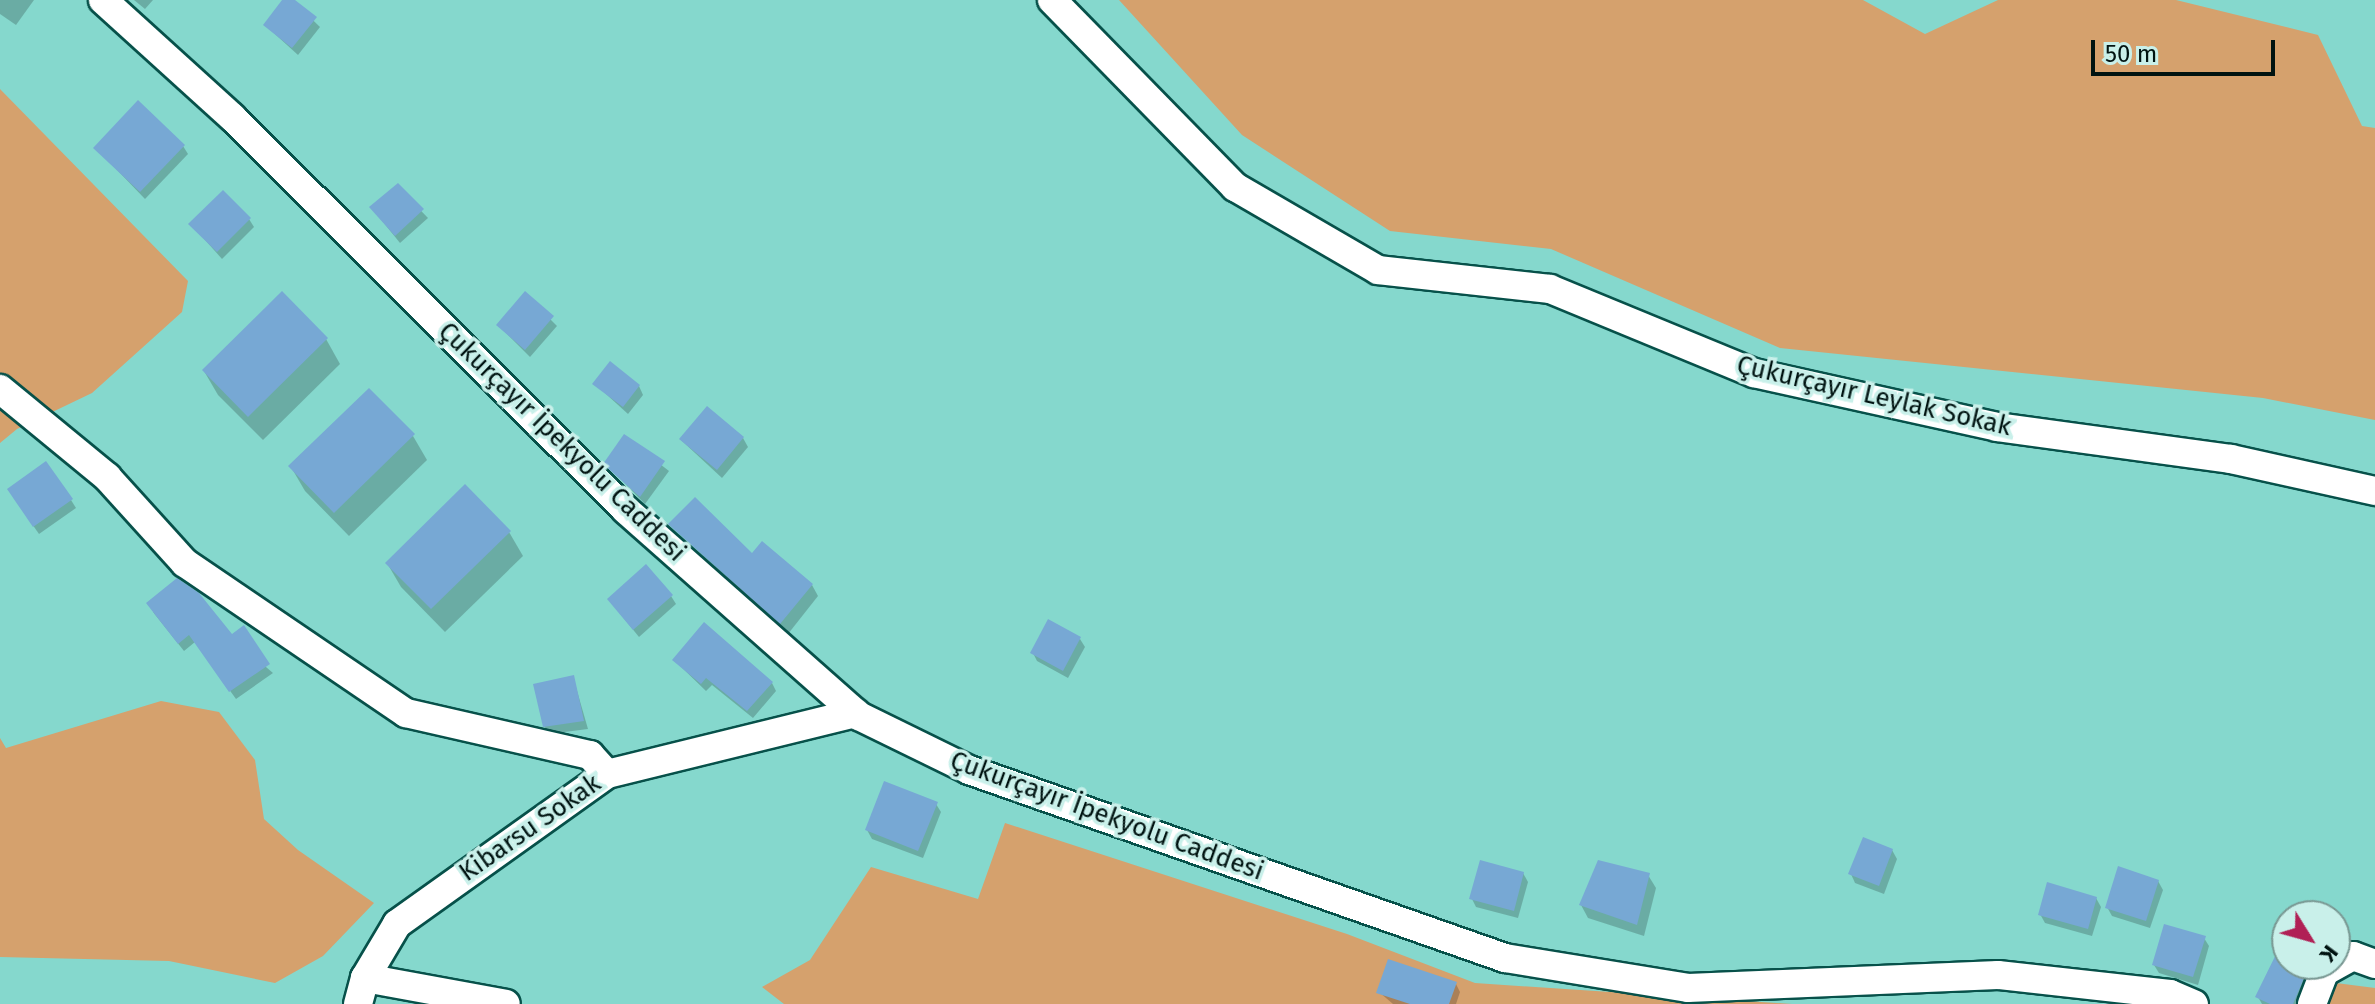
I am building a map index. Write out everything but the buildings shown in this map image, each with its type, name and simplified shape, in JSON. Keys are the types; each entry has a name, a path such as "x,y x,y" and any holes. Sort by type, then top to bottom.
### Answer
{"street":[{"name":"Çukurçayır İpekyolu Caddesi","path":"103,0 232,117 626,510 856,713 969,770 1505,958 1688,988 1998,975 2170,994 2194,1004"},
{"name":"Çukurçayır Leylak Sokak","path":"1052,0 1235,187 1378,270 1550,289 1754,373 1997,427 2231,459 2375,491"},
{"path":"0,389 107,477 185,563 406,713 590,755 607,774"},
{"name":"Kibarsu Sokak","path":"362,991 397,924 607,774 856,713"},
{"path":"2312,1004 2324,972 2353,956 2375,964"},
{"path":"362,991 506,1004"}],"shaded area":[{"path":"1119,0 1863,0 1925,34 1998,0 2176,0 2318,35 2362,126 2375,128 2375,420 2263,398 1780,348 1551,249 1390,231 1242,135"},
{"path":"0,89 188,281 182,312 92,393 17,429 0,443"},
{"path":"161,701 219,712 255,760 264,819 298,850 374,903 323,956 275,983 169,961 0,957 0,738 6,748"},
{"path":"1005,823 1347,934 1475,983 1792,1004 784,1004 762,987 810,960 871,867 978,899"},
{"path":"2336,983 2375,988 2375,1004 2325,1004"}]}
